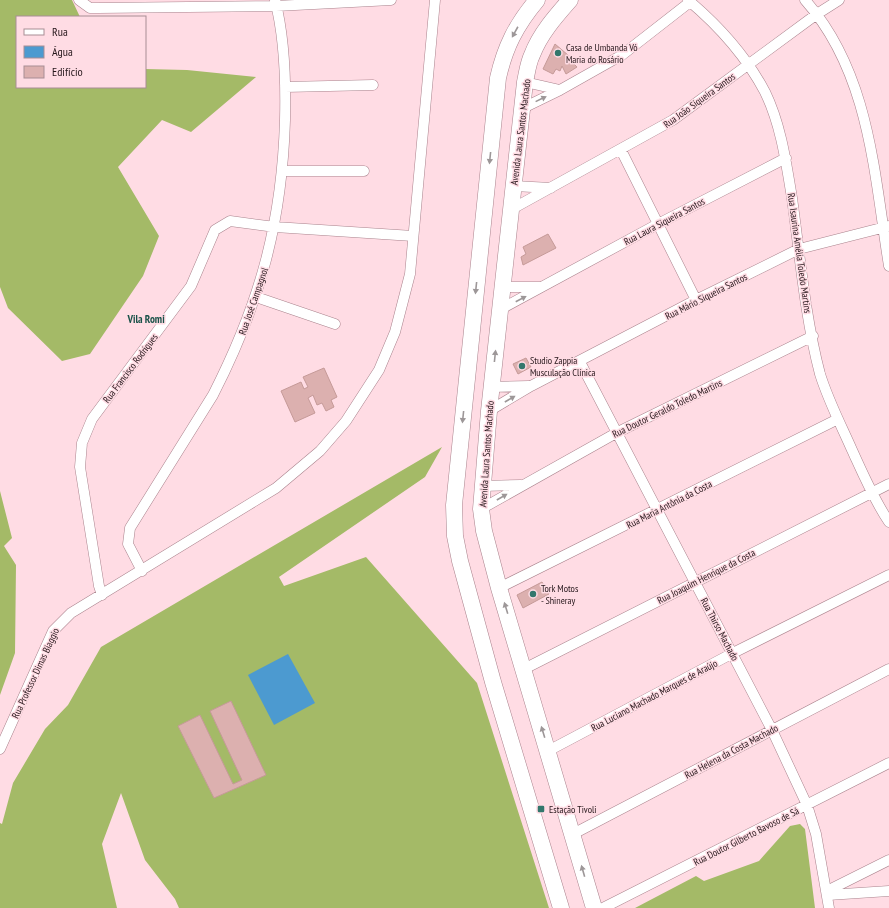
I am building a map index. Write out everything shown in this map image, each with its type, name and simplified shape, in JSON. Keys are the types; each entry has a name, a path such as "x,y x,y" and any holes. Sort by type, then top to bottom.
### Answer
{"main road":[{"path":"537,0 514,33 503,55 498,78 454,505 454,536 494,682 560,908"},
{"name":"Avenida Laura Santos Machado","path":"570,0 538,41 531,56 525,82 521,109 512,209 499,310 481,509 484,531 500,588 594,908"}],"street":[{"path":"81,2 90,8 98,8 391,0"},
{"name":"Rua Professor Dimas Biaggio","path":"0,749 53,631 71,613 276,488 320,451 346,421 372,381 395,332 408,280 435,0"},
{"path":"805,0 817,14 842,55 854,83 863,111 886,226 889,266"},
{"name":"Rua João Siqueira Santos","path":"512,209 673,120 817,14 839,0"},
{"path":"521,109 560,90 622,55 689,1"},
{"name":"Rua Isaurina Amélia Toledo Martins","path":"689,1 734,44 765,93 779,129 786,158 799,250 821,375 838,419 871,492 889,522"},
{"name":"Rua José Campagnol","path":"142,571 128,544 130,528 213,395 234,353 256,297 275,227 282,171 285,87 285,62 276,3"},
{"path":"525,82 560,90"},
{"path":"285,87 373,85"},
{"path":"621,150 696,300"},
{"name":"Rua Laura Siqueira Santos","path":"499,310 658,224 786,158"},
{"path":"282,171 364,171"},
{"path":"514,186 551,188"},
{"name":"Rua Francisco Rodrigues","path":"102,595 99,586 80,467 82,443 88,427 191,286 215,230 230,221 275,227 413,236"},
{"name":"Rua Mário Siqueira Santos","path":"489,411 531,386 580,362 696,300 799,250 886,226"},
{"name":"Rua Laura Siqueira Santos","path":"502,287 542,287"},
{"path":"256,297 335,324"},
{"name":"Rua Doutor Geraldo Toledo Martins","path":"481,509 618,432 813,336"},
{"name":"Rua Thirso Machado","path":"580,362 733,653 772,730 807,805 816,834 828,893 829,908"},
{"name":"Rua Mário Siqueira Santos","path":"492,387 531,386"},
{"name":"Rua Maria Antônia da Costa","path":"500,588 838,419"},
{"name":"Rua Joaquim Henrique da Costa","path":"524,669 889,484"},
{"name":"Rua Doutor Geraldo Toledo Martins","path":"482,486 523,485"},
{"name":"Rua Luciano Machado Marques de Araújo","path":"548,751 733,653 889,575"},
{"name":"Rua Helena da Costa Machado","path":"572,834 889,669"},
{"name":"Rua Doutor Gilberto Bavoso de Sá","path":"603,908 889,763"},
{"path":"828,893 889,860"},
{"path":"828,893 889,891"}],"green space":[{"path":"0,0 72,0 80,16 16,16 16,88 146,88 146,69 187,70 256,77 191,132 162,120 118,167 159,236 143,276 90,354 62,361 8,308 0,287"},
{"path":"442,447 425,477 279,577 284,586 366,557 477,683 549,908 179,908 175,899 145,860 121,793 102,844 117,908 0,908 0,823 2,824 13,783 45,729 68,705 101,647"},
{"path":"0,491 12,538 4,546 16,565 15,653 0,695"},
{"path":"800,824 805,829 815,908 635,908 696,876 704,881 759,861 790,826"}],"water":[{"path":"288,654 315,703 274,725 248,675"}],"building":[{"name":"Casa de Umbanda Vó Maria do Rosário","path":"555,44 575,61 573,63 577,67 566,74 562,66 560,71 556,69 553,74 543,69"},
{"path":"548,234 556,248 523,265 521,257 526,254 523,247"},
{"name":"Studio Zappia Musculação Clínica","path":"526,358 531,367 518,374 513,364"},
{"path":"324,368 337,397 331,400 334,407 326,411 322,403 317,405 313,395 308,398 315,413 295,422 281,391 301,382 304,389 308,387 303,377"},
{"name":"Tork Motos - Shineray","path":"542,582 549,594 523,608 517,595"},
{"path":"231,701 266,775 214,798 178,726 200,715 233,784 242,780 210,711"}],"place":[{"name":"Casa de Umbanda Vó Maria do Rosário","path":"558,53"},
{"name":"Studio Zappia Musculação Clínica","path":"522,366"},
{"name":"Tork Motos - Shineray","path":"533,594"},
{"name":"Estação Tivoli","path":"541,809"}],"district":[{"name":"Vila Romi","path":"146,319"}]}
